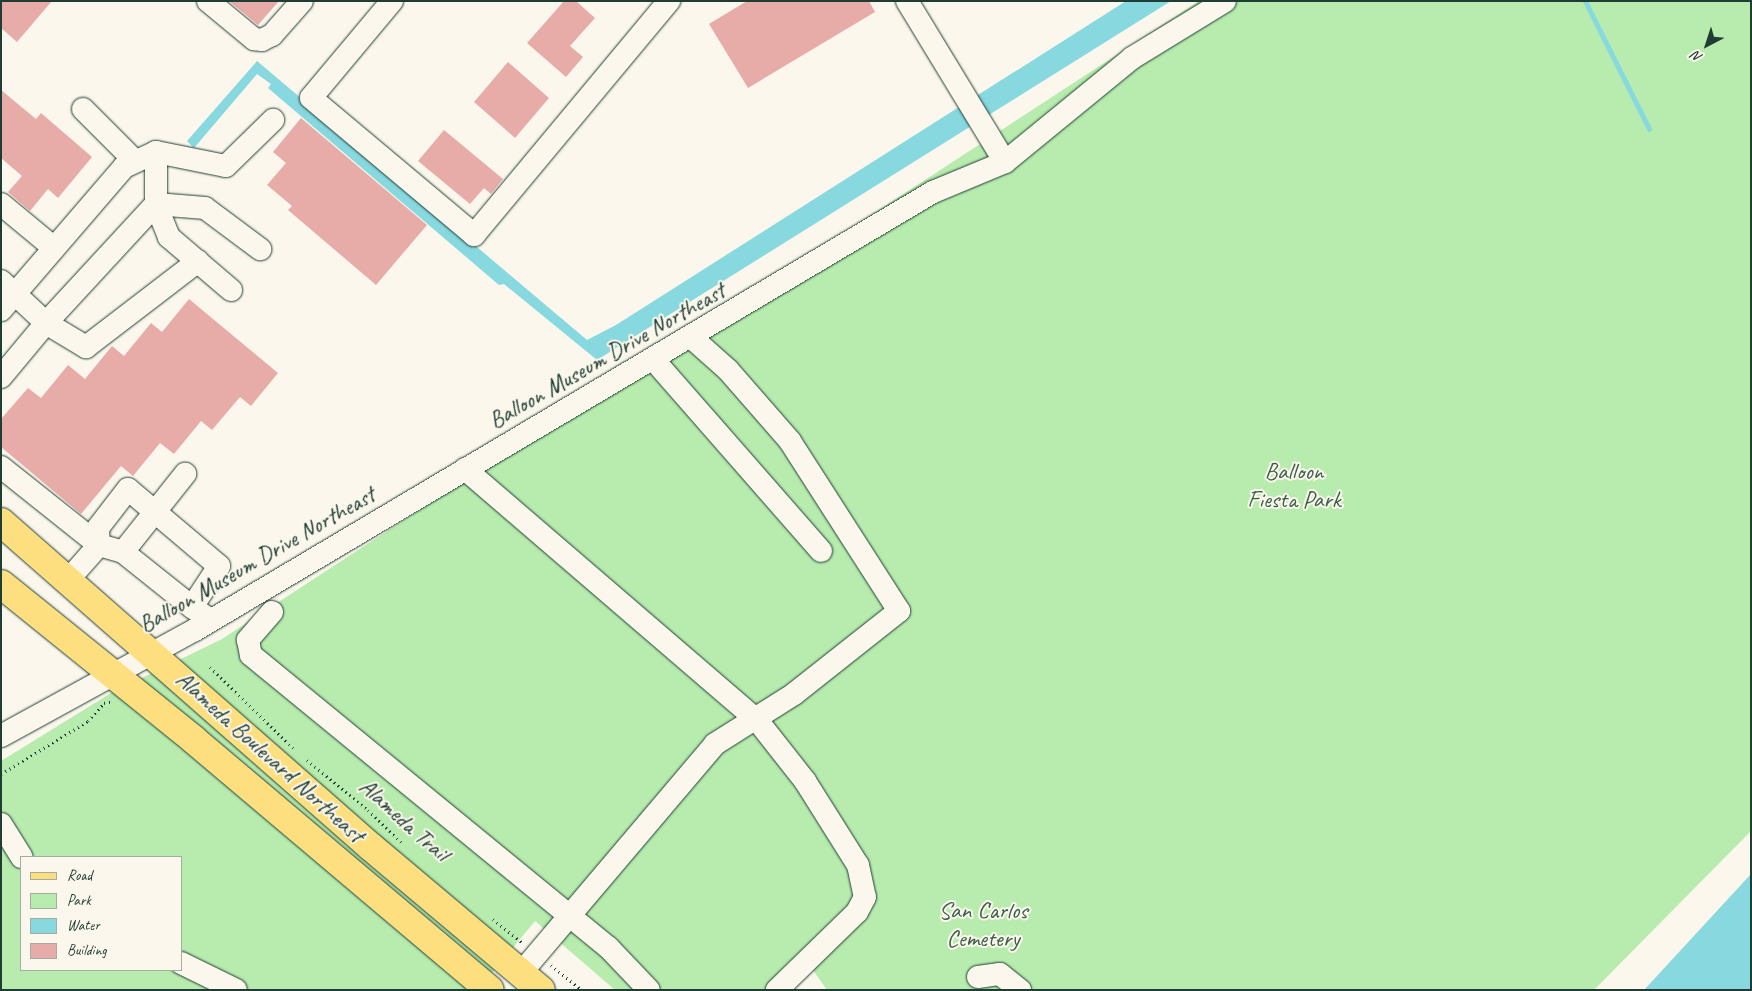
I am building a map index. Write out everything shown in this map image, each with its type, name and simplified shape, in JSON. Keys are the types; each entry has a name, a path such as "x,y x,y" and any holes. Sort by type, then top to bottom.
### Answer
{"main road":[{"name":"Alameda Boulevard Northeast","path":"1,522 152,652 371,847 529,976"},
{"name":"Alameda Boulevard Northeast","path":"1,584 194,740 488,989"}],"street":[{"path":"208,1 254,39 262,40 272,35 302,1"},
{"path":"392,1 311,98 474,235 669,1"},
{"path":"907,1 1005,162"},
{"name":"Balloon Museum Drive Northeast","path":"1,736 152,652 201,613 465,469 691,337 933,192 1005,162 1132,58 1225,1"},
{"path":"83,109 134,160"},
{"path":"1,310 8,287 54,248 115,176 134,160 156,152 226,166 273,120"},
{"path":"156,152 156,204 168,237 231,290"},
{"path":"1,204 54,248"},
{"path":"156,204 205,208 260,249"},
{"path":"1,377 46,323 156,204"},
{"path":"8,287 46,323 86,347 198,261"},
{"path":"488,989 529,976 567,916 716,744 757,720 899,611 790,441 728,370 691,337"},
{"path":"652,359 821,551"},
{"path":"1,467 94,542 123,552 201,613 219,566 128,489 98,528 94,542 68,580"},
{"path":"465,469 757,720 805,781 858,865 865,897 857,912 777,990"},
{"path":"123,552 184,474"},
{"path":"272,612 248,640 252,655 608,948 649,990"},
{"path":"1,824 21,856"},
{"path":"182,963 236,990"},
{"path":"978,977 1000,974 1020,990"}],"path":[{"path":"210,667 298,753"},
{"path":"1,774 88,721 104,703 113,701"},
{"name":"Alameda Trail","path":"304,758 368,810 404,845"},
{"path":"486,914 529,976 582,990"}],"green space":[{"name":"Balloon Fiesta Park","path":"1199,1 1751,1 1751,831 1594,990 827,990 810,966 786,990 615,990 535,921 478,990 1,990 1,761 111,693 222,639"}],"water":[{"path":"1126,1 1171,1 597,360 504,284 499,285 268,88 271,84 257,74 194,148 187,141 257,61 587,340 616,325"},
{"path":"1751,874 1751,990 1644,990"}],"building":[{"path":"1,1 52,1 17,42 1,28"},
{"path":"229,1 279,1 258,25"},
{"path":"564,1 576,1 595,18 570,46 583,57 566,77 527,43"},
{"path":"747,1 869,1 875,12 748,88 709,24"},
{"path":"508,62 549,98 515,138 474,102"},
{"path":"1,90 36,119 41,113 92,157 58,198 48,189 30,211 8,192 22,176 1,158"},
{"path":"301,118 427,225 376,285 288,210 292,206 267,185 286,163 273,152"},
{"path":"444,130 503,179 491,194 484,188 470,204 418,161"},
{"path":"189,299 278,373 251,406 240,397 212,430 201,421 174,454 160,443 133,476 121,466 81,514 1,447 1,419 28,388 41,398 68,365 85,379 112,346 124,356 151,323 162,332"}],"waterway":[{"path":"1585,1 1649,129"}],"park label":[{"name":"San Carlos Cemetery","path":"983,925"}]}
